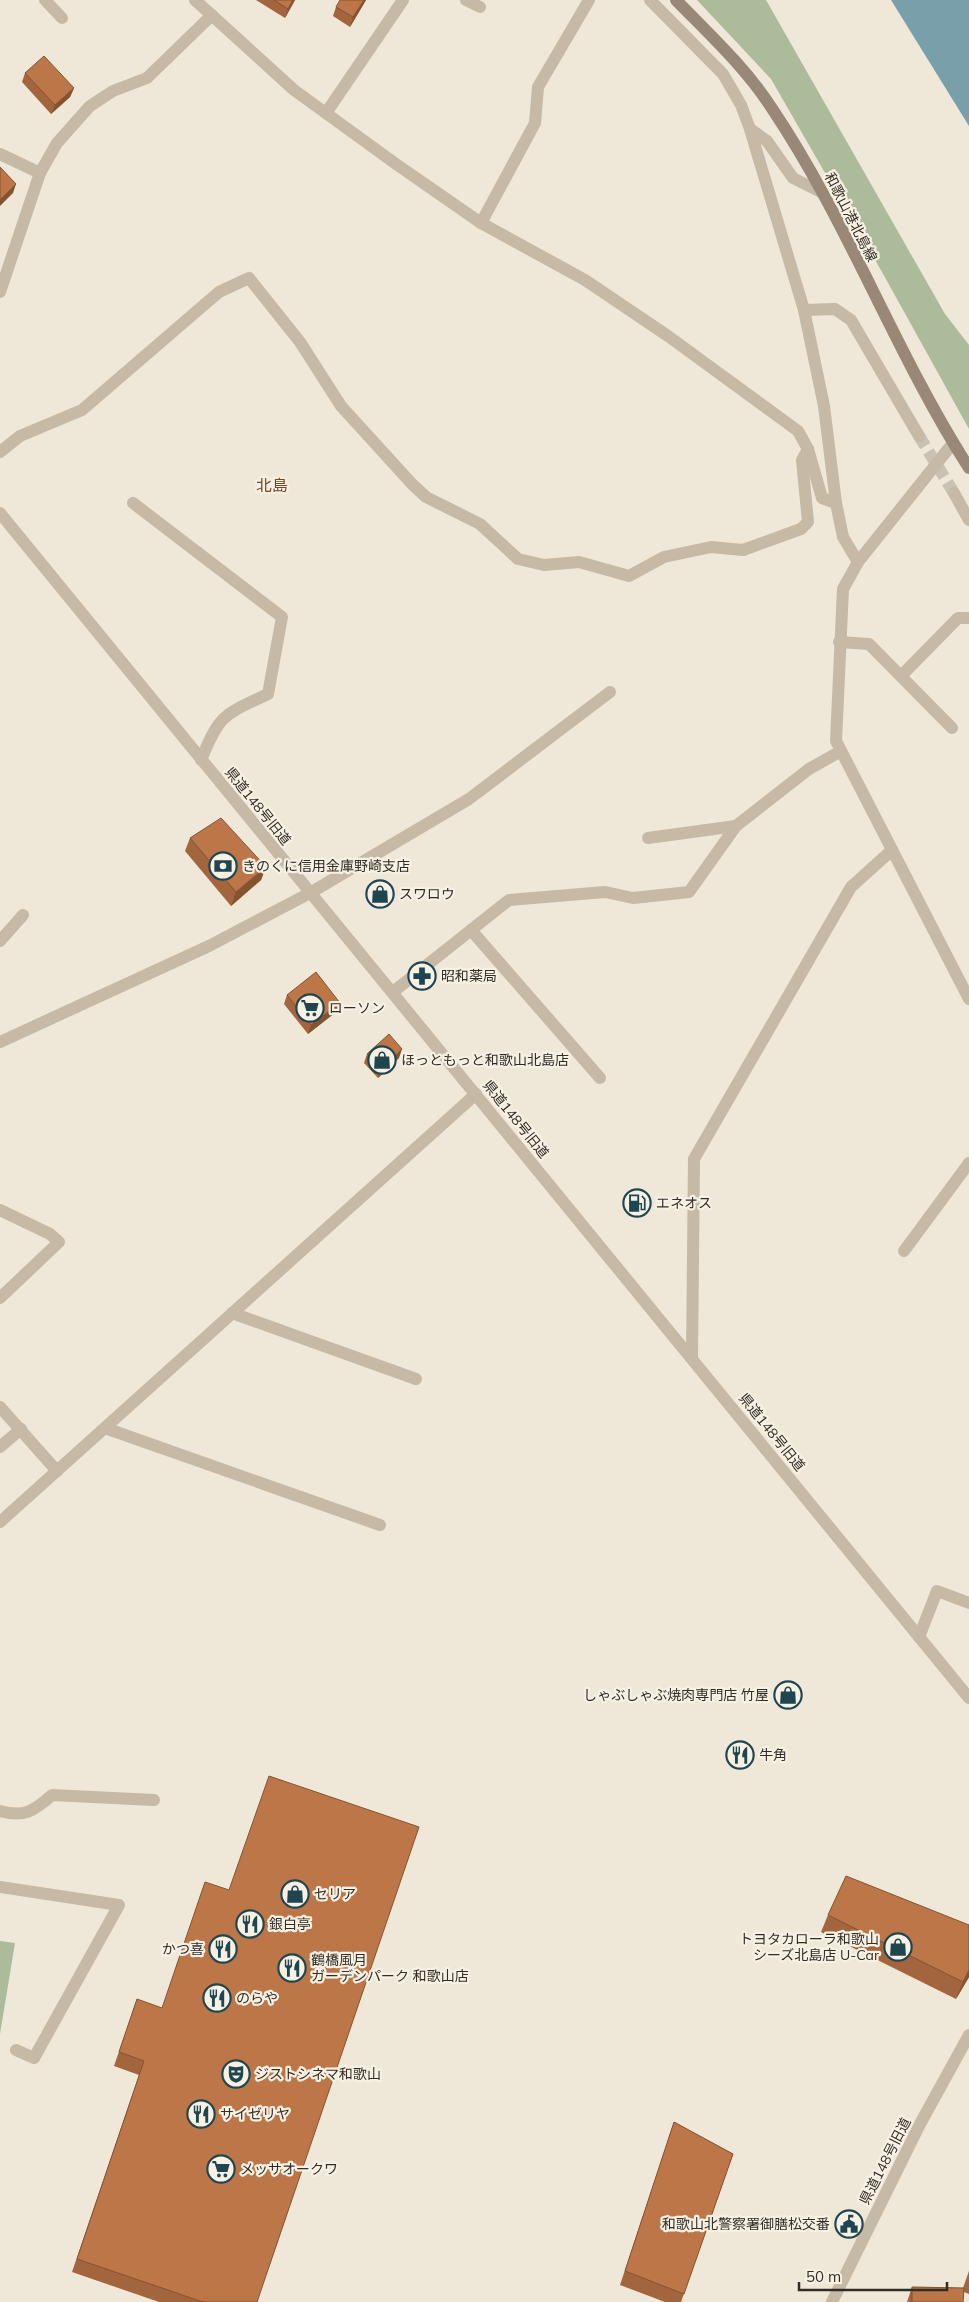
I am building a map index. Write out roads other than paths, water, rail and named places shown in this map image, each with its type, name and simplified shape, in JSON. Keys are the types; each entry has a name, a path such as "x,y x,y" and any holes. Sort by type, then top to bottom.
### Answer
{"main road":[{"name":"和歌山港北島線","path":"676,0 746,73 771,106 822,192 883,313 953,443 969,468"}],"street":[{"path":"45,0 62,18"},
{"path":"195,0 294,90 326,113 481,223 585,280 668,336 798,431 808,449 822,498 836,504"},
{"path":"326,113 403,0"},
{"path":"466,0 480,7"},
{"path":"481,223 535,123 538,87 589,0"},
{"path":"650,0 723,74 742,105 804,310 824,406 836,504 843,537 858,562"},
{"path":"0,292 40,173 57,143 90,106 113,91 148,78 212,15"},
{"path":"750,129 767,141 793,178 822,192"},
{"path":"0,154 40,173"},
{"path":"0,452 20,436 82,410 219,292 249,278 300,342 341,406 412,484 426,497 480,524 518,559 544,565 579,562 629,576 664,557 712,547 743,550 801,529 808,522 802,460 808,449"},
{"path":"804,310 835,309 851,320 919,436"},
{"path":"953,443 858,562 843,590 839,642 836,742 969,999"},
{"path":"954,493 969,520"},
{"path":"133,503 282,617 268,694 224,717 214,728 201,760"},
{"name":"県道148号旧道","path":"0,513 969,1698"},
{"path":"901,676 958,618 969,618"},
{"path":"839,642 869,644 952,728"},
{"path":"0,1042 209,946 310,894 469,799 610,692"},
{"path":"393,992 509,900 604,892 633,898 689,892 736,826 809,769 841,751"},
{"path":"648,838 736,826"},
{"path":"692,1357 694,1159 851,887 892,850"},
{"path":"0,941 23,915"},
{"path":"471,930 600,1078"},
{"path":"0,1522 476,1094"},
{"path":"904,1251 969,1163"},
{"path":"0,1210 50,1234 60,1242 3,1290"},
{"path":"232,1313 416,1379"},
{"path":"0,1407 57,1471"},
{"path":"105,1428 380,1525"},
{"path":"0,1447 21,1429"},
{"path":"919,1637 937,1591 969,1603"},
{"path":"0,1811 13,1815 35,1810 52,1795 154,1800"},
{"path":"0,1887 119,1905 34,2058 16,2050"},
{"name":"県道148号旧道","path":"832,2302 920,2124 969,2035"}],"water":[{"path":"891,0 969,0 969,126"}],"tunnel":[{"path":"919,436 954,493"}],"place":[{"name":"きのくに信用金庫野崎支店","path":"223,866"},
{"name":"スワロウ","path":"380,894"},
{"name":"昭和薬局","path":"422,976"},
{"name":"ローソン","path":"310,1008"},
{"name":"ほっともっと和歌山北島店","path":"382,1060"},
{"name":"エネオス","path":"637,1203"},
{"name":"しゃぶしゃぶ焼肉専門店 竹屋","path":"788,1695"},
{"name":"牛角","path":"740,1755"},
{"name":"セリア","path":"295,1894"},
{"name":"銀白亭","path":"250,1924"},
{"name":"トヨタカローラ和歌山 シーズ北島店 U-Car","path":"898,1947"},
{"name":"かつ喜","path":"223,1949"},
{"name":"鶴橋風月 ガーデンパーク 和歌山店","path":"292,1968"},
{"name":"のらや","path":"217,1998"},
{"name":"ジストシネマ和歌山","path":"236,2074"},
{"name":"サイゼリヤ","path":"201,2114"},
{"name":"メッサオークワ","path":"221,2169"},
{"name":"和歌山北警察署御膳松交番","path":"849,2224"}],"district":[{"name":"北島","path":"272,485"}]}
